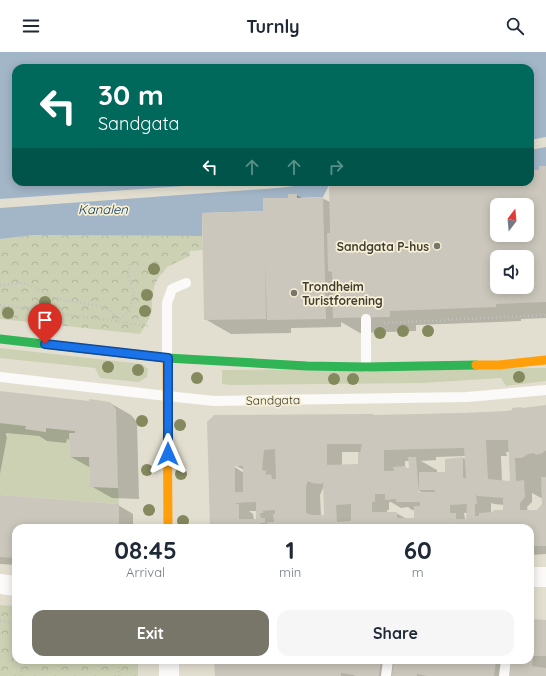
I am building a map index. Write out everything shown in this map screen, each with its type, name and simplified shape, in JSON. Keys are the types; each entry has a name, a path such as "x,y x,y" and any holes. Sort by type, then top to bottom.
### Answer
{"main road":[{"path":"0,339 168,358 307,366 366,367 499,364 546,360"},
{"path":"168,358 168,524"}],"street":[{"path":"534,577 546,577"},
{"path":"0,584 12,586"},
{"path":"169,664 169,676"}],"lane":[{"path":"168,358 166,303 172,289 186,283"},
{"path":"366,324 366,367"},
{"name":"Sandgata","path":"0,377 214,401 467,398 546,390"},
{"path":"386,676 388,664"},
{"path":"504,676 506,664"}],"path":[{"path":"116,322 129,312 134,294 128,275 130,264 134,260"},
{"path":"0,285 21,283 30,285 59,299 104,307 113,313 116,322"},
{"path":"0,305 167,328"},
{"path":"366,324 546,314"},
{"path":"0,621 12,622"},
{"path":"20,676 22,664"},
{"path":"119,664 119,676"}],"green space":[{"path":"34,235 202,236 203,250 190,251 190,256 167,267 158,278 154,287 152,311 140,334 0,319 0,239"},
{"path":"0,348 142,364 148,369 147,377 139,382 100,378 95,368 0,358"},
{"path":"546,368 546,381 506,386 501,378 423,383 222,384 222,370"},
{"path":"0,423 26,426 25,429 45,432 46,428 75,431 75,433 69,433 70,457 89,457 90,486 118,488 119,504 0,495"},
{"path":"0,605 12,606 12,664 138,664 138,676 0,676"}],"water":[{"name":"Kanalen","path":"0,52 546,52 546,166 539,166 539,170 534,170 534,64 12,64 12,186 328,186 323,197 297,198 297,194 288,198 263,198 263,211 202,213 202,236 34,235 0,239"}],"pier":[{"path":"546,137 546,147 534,149 534,139"},
{"path":"184,186 294,186 0,208 0,199"}],"building":[{"name":"Sandgata P-hus","path":"539,166 546,166 546,302 496,304 496,307 390,311 390,317 333,318 332,272 328,271 327,233 330,233 329,186 534,186 534,170 539,170"},
{"path":"288,194 297,194 297,198 323,197 326,319 267,320 265,260 266,319 204,320 202,213 263,211 263,198 288,198"},
{"path":"0,391 110,402 116,409 118,488 90,487 89,457 70,457 69,433 75,433 75,431 46,428 46,432 25,429 26,426 0,423"},
{"path":"546,405 546,451 536,455 534,453 528,454 522,458 515,458 516,481 524,480 525,497 520,503 520,510 537,510 542,504 541,477 546,477 546,546 534,546 534,524 266,524 268,522 274,522 273,514 275,514 275,510 263,511 263,513 260,513 261,518 265,518 265,523 261,524 210,524 207,422 214,415 374,415 461,413 507,411 512,410 512,408","holes":["486,440 508,440 510,481 488,479","327,444 362,444 360,453 358,453 358,464 327,465","464,448 466,478 463,478 463,457 445,459 445,472 419,472 419,490 435,490 435,492 419,492 419,494 416,457 408,457 409,468 406,468 406,466 393,467 394,471 384,471 384,450","275,449 276,479 272,479 271,474 266,475 266,471 262,470 264,450","235,466 243,466 243,492 235,492","308,481 321,484 323,482 324,515 312,515 306,513 306,486","375,494 385,494 385,500 396,499 396,502 420,502 420,506 414,506 414,518 397,518 397,512 372,512 372,502 375,502","476,495 503,498 503,510 479,513 479,516 475,516 475,504 477,504","256,502 256,519 239,519 239,504 236,504","351,504 351,521 337,522 336,505","467,504 466,519 456,519 456,513 450,513 450,505"]},
{"path":"0,495 119,504 119,524 12,524 12,558 0,557"},
{"path":"534,619 546,620 546,656 534,656"},
{"path":"214,664 380,664 379,676 354,676 355,675 341,673 341,676 215,676"},
{"path":"394,664 496,664 494,676 427,676 417,674 417,676 392,676"},
{"path":"511,664 532,664 532,666 546,668 546,676 509,676"}],"traffic: fast":[{"path":"0,339 167,358 307,366 366,367 476,365"}],"traffic: slow":[{"path":"167,358 168,524"},
{"path":"476,365 499,365 546,360"}],"place":[{"name":"Sandgata P-hus","path":"437,246"},
{"name":"Trondheim Turistforening","path":"294,293"}],"route":[{"path":"45,344 168,358 168,454"}]}
